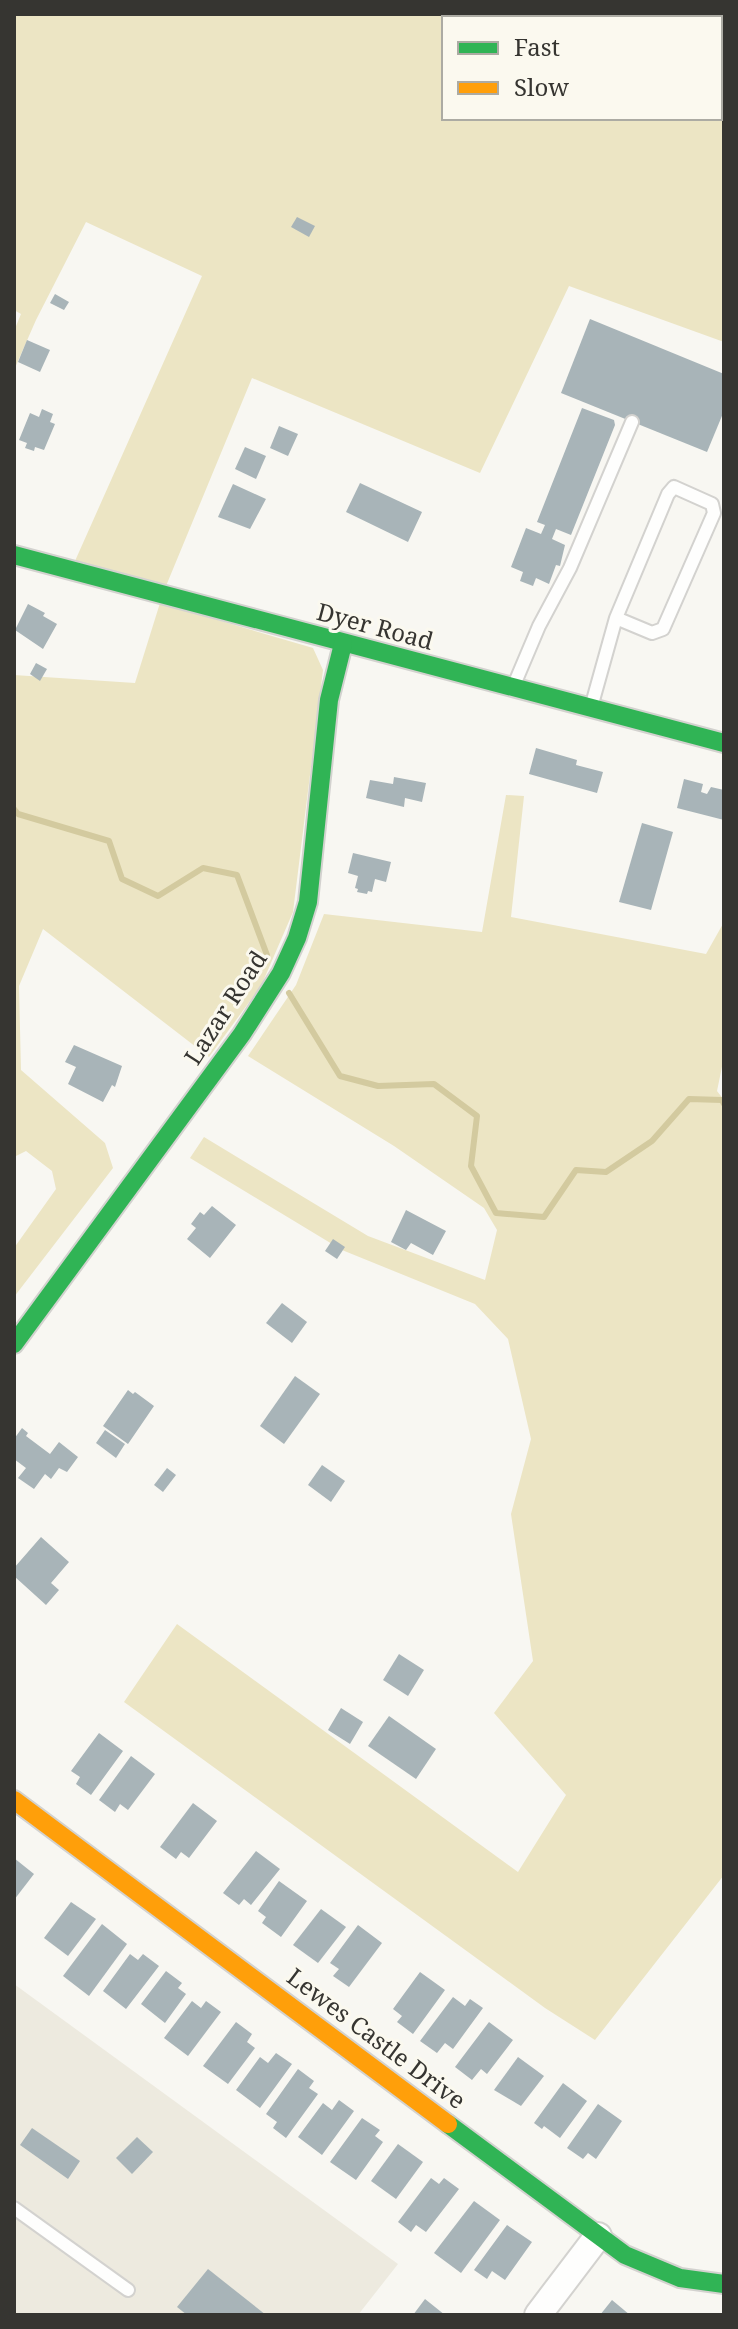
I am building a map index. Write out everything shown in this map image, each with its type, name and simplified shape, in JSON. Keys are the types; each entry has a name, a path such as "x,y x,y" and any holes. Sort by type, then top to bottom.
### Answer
{"street":[{"name":"Dyer Road","path":"14,555 724,743"},
{"name":"Lazar Road","path":"14,1344 242,1034 281,973 297,938 308,902 329,700 343,644"},
{"name":"Lewes Castle Drive","path":"14,1800 637,2263 693,2282 724,2284"},
{"path":"538,2315 598,2236"}],"lane":[{"path":"513,688 539,626 570,568 632,422"},
{"path":"591,707 616,618 668,494 674,487 712,504 714,513 663,629 652,633 616,618"},
{"path":"14,2208 128,2290"}],"shaded area":[{"path":"14,14 724,14 724,342 569,286 480,473 252,378 166,586 75,561 202,276 86,222 14,370 14,331 21,314 14,310"},
{"path":"160,603 313,648 323,670 293,912 261,986 209,1057 43,929 19,986 21,1070 105,1143 113,1168 14,1297 14,1248 56,1189 52,1171 26,1151 14,1157 14,675 135,683"},
{"path":"506,795 524,796 511,917 706,954 724,922 724,1057 717,1091 724,1100 724,1875 595,2040 545,2008 124,1702 177,1624 518,1872 566,1795 494,1713 533,1661 511,1514 531,1439 508,1339 475,1304 342,1250 190,1158 204,1137 368,1236 485,1280 497,1230 484,1208 394,1146 248,1056 296,985 324,914 482,932"},
{"path":"14,1984 398,2264 358,2315 14,2315"}],"building":[{"path":"297,217 315,226 309,237 291,227"},
{"path":"55,294 69,302 64,310 50,303"},
{"path":"590,319 724,374 724,411 707,452 561,393"},
{"path":"27,340 50,350 40,372 18,362"},
{"path":"582,408 614,420 615,425 571,535 556,529 552,539 565,545 560,566 556,565 549,584 536,578 533,586 520,581 523,572 511,567 526,528 541,534 545,525 537,522"},
{"path":"42,409 53,414 50,422 55,424 44,450 35,447 34,451 25,448 27,443 19,440 30,413 39,417"},
{"path":"279,426 298,434 288,456 270,448"},
{"path":"245,447 266,456 256,479 235,469"},
{"path":"360,483 422,512 408,542 346,512"},
{"path":"233,484 266,499 250,529 218,517"},
{"path":"28,604 57,624 43,649 15,630"},
{"path":"36,663 47,669 40,681 30,674"},
{"path":"536,748 577,760 576,765 603,772 597,793 529,774"},
{"path":"394,777 426,783 422,802 405,798 404,807 366,798 370,780 393,784"},
{"path":"684,779 703,784 701,792 707,794 711,787 724,790 724,820 677,808"},
{"path":"642,823 673,832 651,910 619,902"},
{"path":"353,853 391,862 386,882 375,879 372,892 357,892 358,876 348,873"},
{"path":"74,1045 122,1066 115,1087 112,1085 103,1102 68,1084 76,1067 65,1062"},
{"path":"212,1206 236,1225 210,1258 187,1239 196,1228 191,1224 200,1212 204,1215"},
{"path":"406,1210 446,1231 433,1255 411,1243 406,1250 391,1242"},
{"path":"333,1239 345,1247 337,1259 325,1251"},
{"path":"282,1303 307,1322 292,1343 266,1323"},
{"path":"295,1376 320,1394 284,1444 260,1426"},
{"path":"128,1390 154,1406 128,1444 103,1426"},
{"path":"22,1428 28,1433 26,1436 50,1454 59,1442 78,1457 67,1472 59,1468 51,1479 45,1474 34,1489 18,1478 26,1468 14,1459 14,1439"},
{"path":"105,1430 125,1444 116,1458 96,1443"},
{"path":"322,1465 345,1481 331,1502 308,1485"},
{"path":"167,1468 176,1475 163,1492 154,1485"},
{"path":"41,1537 69,1562 51,1583 59,1590 46,1605 14,1576 14,1568"},
{"path":"399,1654 424,1670 408,1696 383,1680"},
{"path":"341,1708 363,1722 350,1744 328,1730"},
{"path":"389,1716 436,1749 416,1779 368,1746"},
{"path":"99,1733 123,1751 91,1795 76,1784 80,1777 71,1771"},
{"path":"131,1756 155,1774 128,1810 120,1804 115,1812 99,1800"},
{"path":"193,1803 217,1821 189,1858 181,1852 176,1859 160,1847"},
{"path":"256,1851 280,1869 251,1905 244,1899 239,1905 223,1893"},
{"path":"14,1858 34,1874 14,1900"},
{"path":"279,1881 307,1901 281,1937 262,1923 266,1917 258,1911"},
{"path":"71,1902 96,1919 68,1956 44,1938"},
{"path":"321,1909 346,1927 318,1963 293,1945"},
{"path":"102,1924 127,1944 89,1996 63,1976"},
{"path":"358,1925 382,1943 349,1987 333,1976 339,1969 330,1963"},
{"path":"130,1954 138,1960 143,1954 159,1966 126,2009 103,1991"},
{"path":"166,1971 182,1983 178,1988 186,1994 165,2023 141,2004"},
{"path":"420,1972 445,1990 413,2034 397,2022 402,2016 393,2009"},
{"path":"453,1997 465,2006 470,1999 483,2008 453,2049 445,2043 437,2053 420,2041"},
{"path":"192,2001 201,2008 206,2001 221,2012 188,2056 164,2038"},
{"path":"236,2022 252,2034 247,2042 255,2048 228,2084 203,2066"},
{"path":"489,2022 513,2040 487,2074 481,2069 472,2080 455,2067"},
{"path":"276,2053 292,2064 260,2108 236,2090 260,2057 268,2063"},
{"path":"518,2057 544,2076 521,2106 494,2090"},
{"path":"298,2069 314,2081 309,2088 318,2094 286,2138 273,2128 277,2122 266,2114"},
{"path":"563,2083 587,2101 560,2138 534,2123"},
{"path":"339,2100 354,2111 322,2155 298,2137 323,2103 332,2110"},
{"path":"598,2104 622,2121 596,2159 588,2153 583,2159 567,2148"},
{"path":"362,2118 380,2130 375,2136 383,2142 356,2180 330,2162"},
{"path":"32,2128 80,2161 68,2179 20,2145"},
{"path":"137,2137 153,2152 132,2174 116,2158"},
{"path":"398,2144 423,2162 396,2199 371,2181"},
{"path":"431,2178 439,2184 444,2178 459,2189 426,2232 416,2225 411,2232 398,2222"},
{"path":"474,2201 500,2220 461,2273 434,2253"},
{"path":"507,2225 532,2242 505,2280 492,2271 487,2279 474,2270"},
{"path":"208,2269 266,2315 187,2315 177,2307"},
{"path":"425,2299 445,2315 413,2315"},
{"path":"612,2300 630,2315 600,2315"}],"waterway":[{"path":"14,809 18,814 109,841 122,879 158,896 203,868 237,875 267,955"},
{"path":"289,993 340,1076 378,1086 434,1084 477,1116 471,1166 496,1213 544,1217 576,1170 606,1172 652,1141 689,1099 722,1100 724,1104"}],"traffic: fast":[{"path":"14,555 724,743"},
{"path":"14,1344 242,1034 281,973 297,938 308,902 329,700 343,644"},
{"path":"448,2124 625,2255 680,2278 724,2284"}],"traffic: slow":[{"path":"14,1800 448,2124"}]}
